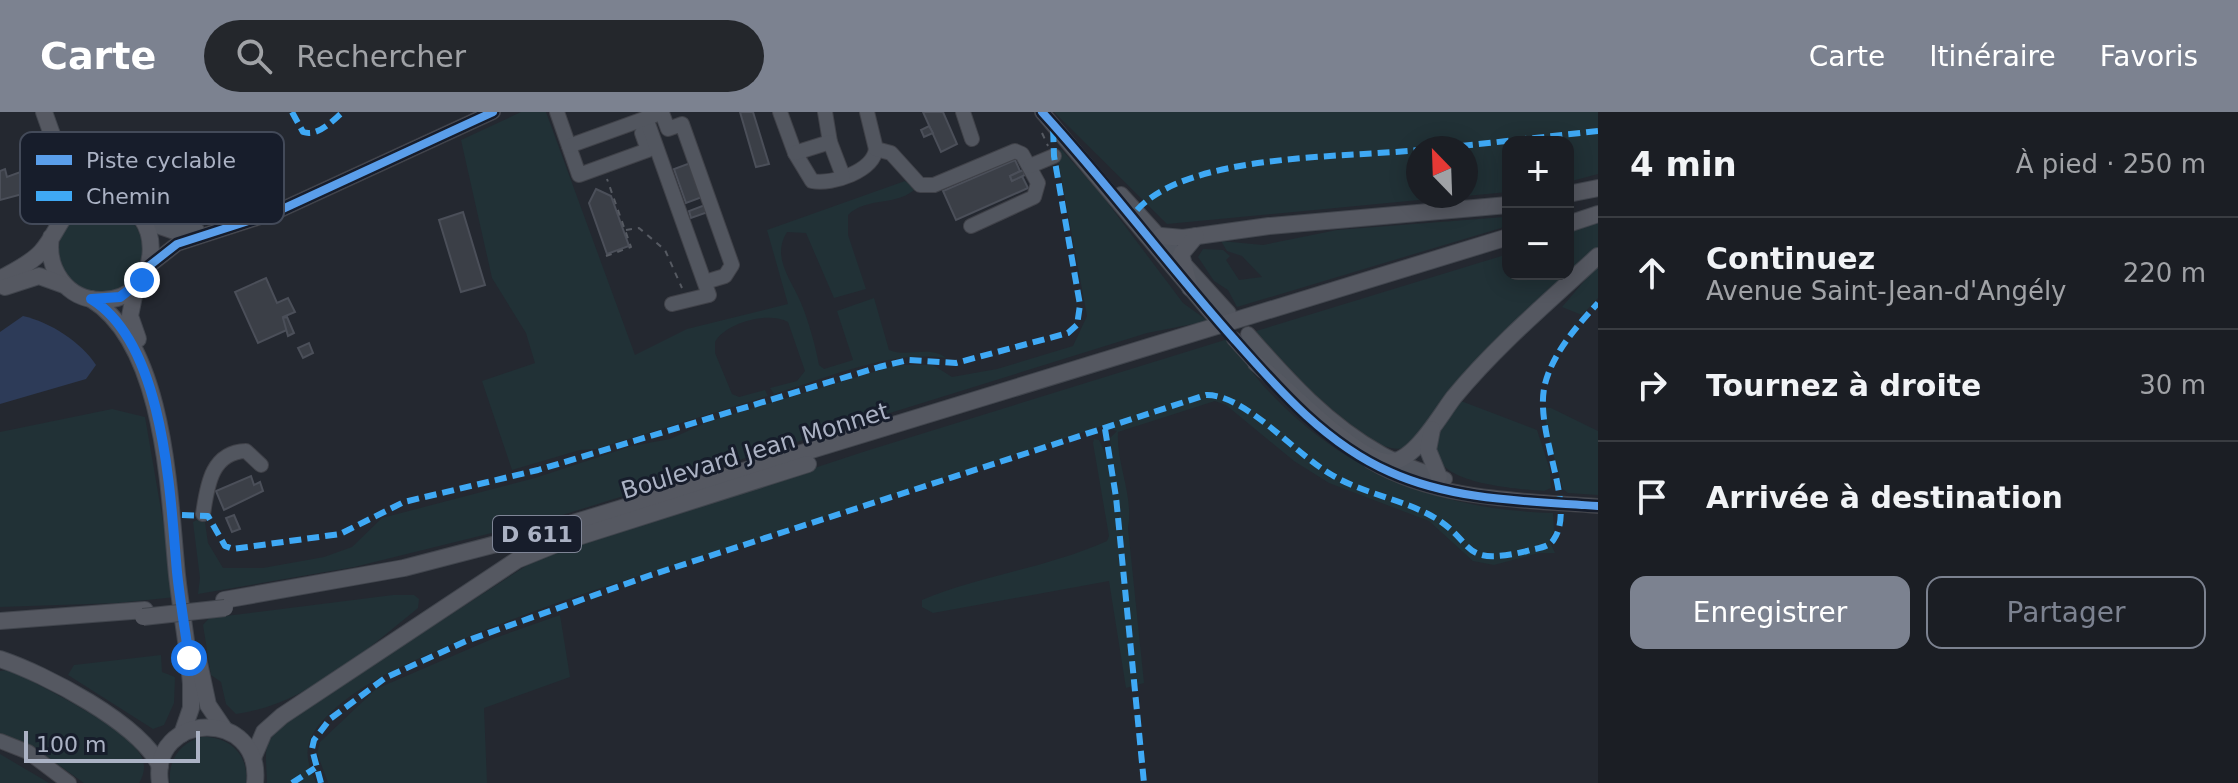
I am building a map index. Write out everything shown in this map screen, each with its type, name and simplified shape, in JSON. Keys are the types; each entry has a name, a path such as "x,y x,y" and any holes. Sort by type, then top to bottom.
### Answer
{"main road":[{"path":"44,112 52,132"},
{"path":"1574,193 1598,188"},
{"path":"1161,236 1196,236 1269,226 1502,206"},
{"path":"1574,214 1598,206"},
{"path":"1574,222 1598,214"},
{"path":"0,279 34,259 58,224"},
{"path":"146,224 151,239 149,266 136,286 130,308 132,323 168,424 178,471 186,576 202,682 212,714 225,730 239,738 253,758"},
{"path":"1190,288 1181,259 1183,249 1196,236"},
{"path":"51,237 52,263 64,285"},
{"name":"Boulevard Jean Monnet","path":"224,604 510,542 1502,239"},
{"name":"Boulevard Jean Monnet","path":"0,628 144,614 353,586 475,558 846,450 1502,247"},
{"path":"1256,363 1341,436 1383,462 1396,460 1417,446 1483,365 1598,256"},
{"path":"0,290 31,277 49,278 91,299 114,316 132,345 167,459 191,684 191,708 182,734"},
{"path":"91,299 110,300 136,286"},
{"path":"1433,427 1428,450 1439,477"},
{"path":"255,782 253,758 264,732 282,716 517,560 559,543 764,480 846,450"},
{"path":"0,613 14,614 28,621"},
{"name":"Boulevard Jean Monnet","path":"28,621 144,614"},
{"name":"D 611","path":"0,621 28,621"},
{"path":"0,659 44,677 80,697 143,743 159,778"},
{"path":"159,778 167,748 182,734 199,727 225,730"}],"street":[{"path":"284,207 493,112"},
{"path":"557,112 579,175 648,150 642,120"},
{"path":"569,146 662,112 668,129 682,124 732,265 725,276 705,282"},
{"path":"780,112 795,153 812,181 821,183 871,164 876,149 867,112"},
{"path":"825,112 830,142 843,176"},
{"path":"963,112 972,139"},
{"path":"1042,112 1190,288 1222,316 1161,236 1091,167"},
{"path":"642,120 709,295 679,302"},
{"path":"795,153 830,142"},
{"path":"876,149 891,153 915,181 927,186 1015,151 1022,154 1038,183 1034,197 971,226"},
{"path":"1030,166 1054,156"},
{"path":"284,204 301,199"},
{"path":"150,224 166,231 185,232 213,224"},
{"path":"149,266 177,244 244,224"},
{"path":"1486,496 1396,460 1328,417 1241,336 1256,363 1325,432 1373,463 1426,485 1486,496 1598,506"},
{"path":"203,514 208,479 224,460 246,451 261,465"},
{"path":"0,741 28,752 69,783"}],"path":[{"path":"602,167 631,247 606,256"},
{"path":"625,230 639,228 665,250 679,302"}],"shaded area":[{"path":"521,112 546,112 635,355 687,329 788,304 767,230 905,181 916,188 909,194 864,205 848,215 848,235 866,289 834,298 806,233 787,232 781,250 784,268 807,318 819,365 824,369 853,360 837,311 874,298 889,350 933,352 946,358 903,358 881,362 774,394 770,388 797,381 805,371 788,322 759,318 737,324 720,335 715,342 715,353 732,394 739,397 765,390 768,396 596,449 580,450 512,470 482,381 535,363 526,333 492,278 461,140"},
{"path":"1054,112 1598,112 1598,174 1574,180 1574,136 1502,136 1502,193 1478,195 1478,136 1406,136 1406,201 1167,224"},
{"path":"1061,149 1101,194 1183,303 1208,321 1147,333 556,517 354,567 198,594 200,578 193,522 197,520 205,522 208,543 223,568 263,568 324,557 352,547 382,518 535,478 632,446 670,439 710,421 897,365 933,365 952,377 997,369 1073,346 1087,316 1057,155"},
{"path":"1502,217 1501,228 1237,307 1228,290 1214,281 1198,257 1203,249 1223,250 1230,256 1226,260 1239,280 1262,277 1242,256 1227,251 1221,241 1263,245 1337,230"},
{"path":"1598,222 1598,247 1574,272 1574,230"},
{"path":"68,224 134,224 142,242 142,258 136,273 124,285 109,291 93,291 78,285 66,273 60,258 60,242"},
{"path":"1502,256 1502,280 1566,280 1405,448 1387,447 1345,424 1302,385 1253,332"},
{"path":"1598,265 1598,298 1582,315 1562,307"},
{"path":"1228,339 1261,383 1291,414 1323,440 1357,462 1430,494 1469,504 1553,513 1554,531 1549,540 1555,553 1539,553 1494,565 1473,561 1429,521 1329,483 1294,461 1226,405 1215,401 1118,432 1129,504 1128,528 1144,683 1126,688 1109,581 933,613 922,607 922,600 945,591 1061,558 1107,541 1109,536 1093,443 1094,439 1099,440 1107,457 1112,459 1110,438 1117,431 1102,426 600,588 470,636 378,679 350,696 325,718 313,734 308,749 309,765 316,783 267,783 269,742 288,720 535,560 866,451"},
{"path":"1461,401 1537,430 1550,470 1551,488 1544,491 1522,489 1474,481 1454,473 1441,462 1435,447 1441,427"},
{"path":"1545,408 1598,431 1598,495 1568,493 1563,489 1546,429"},
{"path":"112,409 145,417 176,597 117,603 0,607 0,432"},
{"path":"414,595 419,599 418,608 333,674 286,700 261,709 236,714 226,704 221,682 211,675 203,625 209,618"},
{"path":"560,615 570,677 484,708 487,783 328,783 317,753 320,742 376,689 492,639"},
{"path":"161,655 162,672 175,677 174,703 164,725 153,729 68,675 74,665"},
{"path":"8,670 80,707 131,743 144,765 139,783 84,783 33,747 0,733 0,671"},
{"path":"202,737 221,740 236,749 244,764 246,783 170,783 171,767 177,753 187,743"},
{"path":"0,754 49,783 0,783"}],"water":[{"path":"23,316 64,334 82,348 96,365 86,379 0,404 0,332"}],"building":[{"path":"740,112 753,112 769,164 756,167"},
{"path":"923,112 943,112 957,144 941,152"},
{"path":"929,126 933,133 924,137 921,130"},
{"path":"1015,160 1020,171 1010,176 1012,181 1022,176 1028,188 956,220 943,191"},
{"path":"693,162 705,196 686,203 674,169"},
{"path":"5,169 7,177 20,172 20,195 0,200 0,171"},
{"path":"1023,170 1025,175 1012,181 1010,176"},
{"path":"596,189 611,196 629,246 607,254 589,203"},
{"path":"705,205 708,212 691,218 689,211"},
{"path":"463,212 485,285 461,292 439,220"},
{"path":"266,278 277,303 288,298 295,312 283,317 289,329 258,343 235,292"},
{"path":"287,317 294,333 288,336 283,318"},
{"path":"309,343 313,353 303,358 298,348"},
{"path":"251,476 254,485 260,482 263,491 224,510 216,491"},
{"path":"234,515 240,529 232,532 226,518"}],"marked path":[{"path":"292,112 303,132 309,133 324,127 343,112"},
{"path":"182,515 208,516 225,546 233,549 340,534 404,502 538,470 879,367 908,360 956,363 1068,333 1077,325 1080,305 1054,156 1053,126"},
{"path":"1478,144 1598,131"},
{"path":"1137,210 1161,191 1229,168 1310,157 1406,151"},
{"path":"321,783 312,749 314,740 330,719 385,678 466,641 648,576 1206,395 1221,397 1253,414 1343,481 1428,514 1478,554 1504,555 1546,546 1552,542 1560,525 1561,507 1545,423 1545,384 1559,351 1598,303"},
{"path":"1105,429 1116,497 1144,783"},
{"path":"292,783 315,768"}],"cycle path":[{"path":"284,208 493,112"},
{"path":"1042,112 1251,358 1305,414 1345,447 1390,472 1440,489 1519,501 1598,506"},
{"path":"149,266 177,244 239,224"}],"route":[{"path":"142,280 120,297 91,299 114,316 123,328 132,345 160,426 170,472 177,577 189,658"}]}
